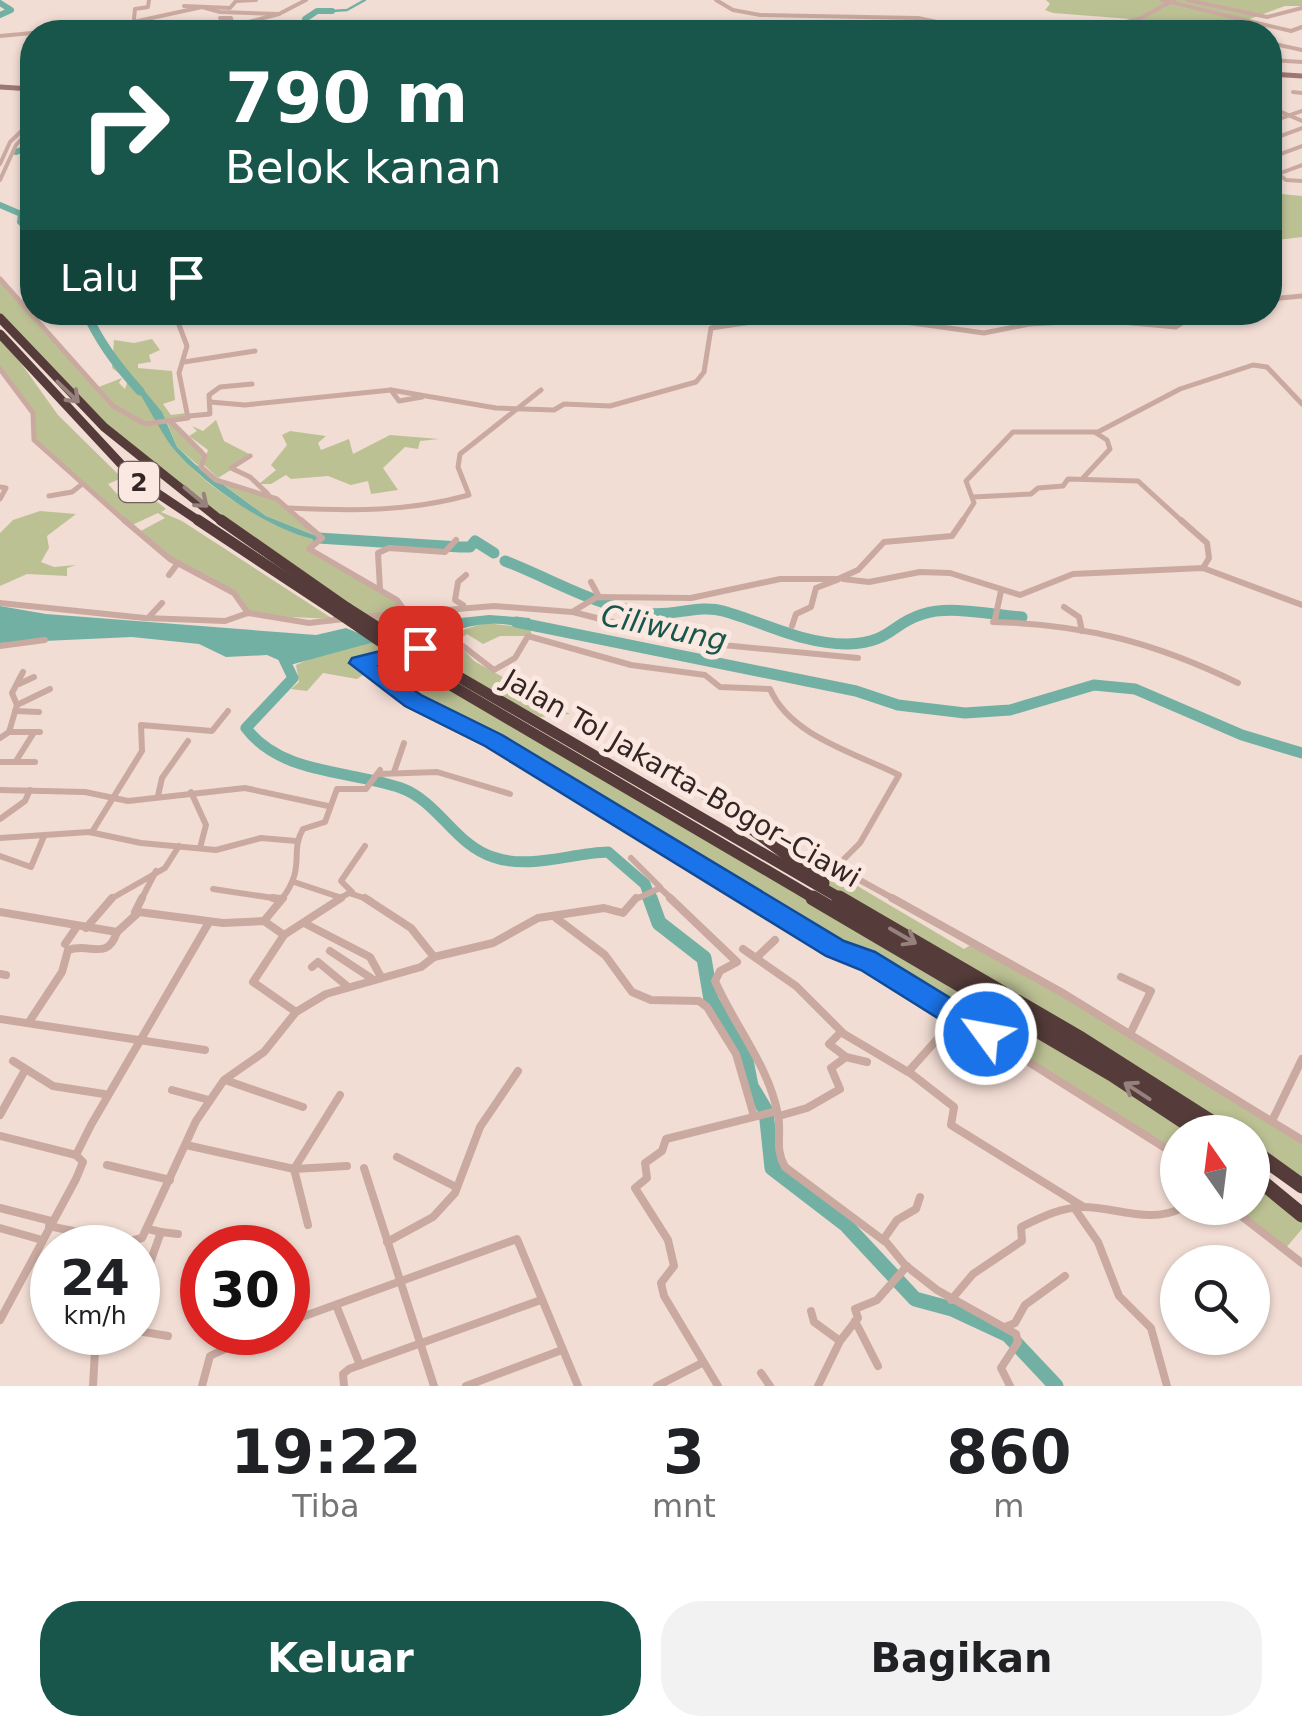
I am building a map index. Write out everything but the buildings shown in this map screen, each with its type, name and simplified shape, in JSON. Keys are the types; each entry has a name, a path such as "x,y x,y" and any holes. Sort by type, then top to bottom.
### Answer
{"highway":[{"name":"Jalan Tol Jakarta–Bogor–Ciawi","path":"0,318 104,427 342,610"},
{"name":"Jalan Tol Jakarta–Bogor–Ciawi","path":"0,334 115,462 217,534 1174,1115"},
{"path":"21,358 28,373"},
{"path":"166,509 217,534"},
{"name":"Jalan Tol Jakarta–Bogor–Ciawi","path":"409,654 456,675 1124,1064 1202,1115"},
{"path":"456,675 540,717"},
{"path":"700,790 859,911"},
{"path":"1270,1163 1302,1186"},
{"path":"1270,1184 1302,1206"},
{"path":"1270,1187 1302,1215"}],"street":[{"path":"149,0 148,7 135,9 134,19 202,7 213,12 261,9 279,14"},
{"path":"184,6 230,8 237,1 254,0"},
{"path":"248,20 279,14 306,0"},
{"path":"716,0 730,10 776,16 879,14 928,20"},
{"path":"1162,0 1247,20"},
{"path":"1187,0 1266,17 1302,8"},
{"path":"1135,20 1172,1"},
{"path":"220,18 232,20"},
{"path":"1293,92 1302,93"},
{"path":"1282,118 1302,111"},
{"path":"1282,113 1302,124"},
{"path":"9,164 0,165 10,142 20,134"},
{"path":"0,180 20,140"},
{"path":"0,279 20,302"},
{"path":"40,325 108,402 145,424 210,414 210,393 220,387 252,384"},
{"path":"179,325 187,346 181,390 189,416"},
{"path":"210,402 244,405 390,390 399,401 424,396 496,408 518,405 554,410 564,404 610,406 646,393 686,386 704,372 711,328 726,325"},
{"path":"927,325 984,333 1020,325"},
{"path":"182,362 255,351"},
{"path":"792,626 796,614 811,606 816,588 858,570 884,542 949,538 974,505 966,481 1010,434 1095,432 1180,389 1253,365 1267,368 1302,404"},
{"path":"0,369 33,413 36,444 178,563 234,593 248,612"},
{"path":"288,508 372,512 419,509 468,496 458,467 460,454 541,390"},
{"path":"166,421 201,447 205,456 201,468 216,480 269,494"},
{"path":"1082,478 1110,449 1107,440 1095,432"},
{"path":"250,456 231,468 250,476 319,539 309,548 380,590 404,610"},
{"path":"973,497 1032,494 1038,488 1060,487 1066,480 1082,478 1135,480 1147,485 1208,543 1210,555 1203,568"},
{"path":"49,496 72,492 82,485"},
{"path":"0,487 6,488 0,499"},
{"path":"380,590 378,553 389,548 424,552 453,545"},
{"path":"169,575 178,563"},
{"path":"572,612 593,599 692,598 780,579 868,582 924,572 950,572 1002,591 1031,594 1072,574 1203,568 1302,605"},
{"path":"466,575 458,582 454,600 468,607"},
{"path":"591,582 593,599"},
{"path":"1002,591 995,619 1034,621 1178,652 1238,683"},
{"path":"147,618 162,602"},
{"path":"0,603 147,618 225,621 248,612 314,623 404,610 468,607 572,612 692,642 858,658"},
{"path":"1064,607 1079,617 1083,630"},
{"path":"1160,1145 866,960 855,959 835,948 494,740 413,700 360,661 420,648 463,646 494,670 516,658 528,636 631,665 705,675 720,687 770,688 778,708 794,724 899,775 860,843 836,867 1130,1034 1302,1140"},
{"path":"0,648 45,640"},
{"path":"0,738 8,732 16,708 12,695 23,672"},
{"path":"19,684 34,677"},
{"path":"16,708 50,688"},
{"path":"16,708 40,712"},
{"path":"92,832 144,749 142,724 212,732 228,711"},
{"path":"8,732 37,732 15,762"},
{"path":"158,796 162,778 188,741"},
{"path":"394,772 404,743"},
{"path":"0,762 36,762"},
{"path":"264,921 298,873 296,841 308,825 325,822 328,806 339,788 363,790 378,774 437,772 510,794"},
{"path":"0,790 128,801 252,788 328,806"},
{"path":"0,818 23,802 30,790"},
{"path":"191,792 206,816 207,834 200,848"},
{"path":"0,838 92,832 218,850 266,837 296,841"},
{"path":"0,856 31,867 44,835"},
{"path":"66,944 113,896 167,866 178,846"},
{"path":"365,846 340,882 425,937 434,958"},
{"path":"630,858 737,960 717,974 718,989 749,1040 776,1150 785,1167 800,1183 883,1240 950,1300 1004,1327 1017,1344 1001,1368 1010,1386"},
{"path":"29,1024 62,972 70,949 102,952 112,944 117,932 135,913 157,874 154,871"},
{"path":"293,882 342,898"},
{"path":"150,1225 208,1100 224,1080 264,1052 296,1012 348,987 490,944 533,920 604,908 623,913 645,891 659,888"},
{"path":"213,889 280,899"},
{"path":"296,1012 253,984 284,935 353,893"},
{"path":"0,912 117,932"},
{"path":"135,913 198,917 208,924 264,921 284,935"},
{"path":"555,916 605,955 617,982 636,994 656,1002 705,1004 736,1050 756,1111 770,1114"},
{"path":"305,923 370,958 376,978"},
{"path":"76,1155 104,1094 192,959 208,924"},
{"path":"756,958 776,940"},
{"path":"743,949 796,986 841,1032 909,1072 954,1107 951,1125 1079,1208 1098,1242 1121,1300 1136,1308 1151,1328 1167,1386"},
{"path":"330,951 376,978"},
{"path":"312,967 318,962 348,987"},
{"path":"1121,977 1151,990 1130,1034"},
{"path":"909,1072 958,1016"},
{"path":"0,1019 206,1050"},
{"path":"841,1032 830,1044 846,1057 867,1062"},
{"path":"718,1386 662,1291 661,1284 674,1266 671,1248 635,1188 647,1178 646,1164 662,1151 666,1139 808,1108 840,1089 832,1068 846,1057"},
{"path":"1272,1121 1302,1059"},
{"path":"12,1061 24,1072 57,1087 104,1094"},
{"path":"387,1242 434,1221 475,1156 474,1143 518,1071"},
{"path":"0,1115 5,1094 24,1072"},
{"path":"224,1080 302,1107"},
{"path":"172,1090 208,1100"},
{"path":"308,1225 294,1169 340,1095"},
{"path":"0,1136 76,1155 83,1162 50,1224"},
{"path":"186,1145 294,1169 347,1166"},
{"path":"397,1157 456,1187"},
{"path":"107,1165 170,1180"},
{"path":"364,1168 434,1386"},
{"path":"883,1240 897,1220 916,1209 920,1197"},
{"path":"0,1208 54,1225"},
{"path":"950,1300 973,1274 1022,1242 1022,1227 1050,1213 1079,1208 1117,1215 1160,1214"},
{"path":"1253,1225 1302,1262"},
{"path":"0,1228 30,1237"},
{"path":"160,1237 162,1232 178,1234"},
{"path":"310,1314 517,1239 526,1250 541,1300 578,1386"},
{"path":"0,1320 30,1263"},
{"path":"878,1366 856,1321 855,1310 877,1300 908,1266"},
{"path":"1004,1327 1014,1323 1026,1305 1065,1276"},
{"path":"344,1386 343,1374 360,1365 541,1300"},
{"path":"336,1305 360,1365"},
{"path":"811,1311 814,1322 840,1341"},
{"path":"818,1386 840,1341 856,1321"},
{"path":"160,1335 168,1336"},
{"path":"466,1386 562,1350"},
{"path":"93,1386 95,1355"},
{"path":"202,1386 212,1355"},
{"path":"656,1386 702,1362"},
{"path":"760,1373 770,1386"}],"green space":[{"path":"1046,0 1302,0 1302,6 1285,6 1247,20 1144,20 1053,13 1045,10 1050,4"},
{"path":"1282,194 1302,196 1302,237 1282,240"},
{"path":"0,279 20,302 20,325 41,325 96,388 122,378 119,383 125,389 128,380 112,368 114,340 134,343 152,339 160,350 149,355 151,362 138,364 138,368 172,371 175,400 163,404 171,415 187,413 187,417 172,419 204,451 200,467 177,447 166,420 161,422 187,463 249,510 319,540 309,546 397,600 404,610 397,612 404,621 376,627 286,567 104,427 0,318"},
{"path":"0,334 58,415 122,478 108,484 117,494 143,490 166,509 161,512 182,521 333,619 249,615 236,595 176,564 137,533 165,518 158,513 130,526 36,444 35,420 0,369"},
{"path":"216,420 224,441 253,456 218,478 203,464 208,450 189,436 197,431 192,426 203,431"},
{"path":"290,431 326,436 318,443 321,450 349,439 353,454 390,435 439,439 420,441 418,449 405,447 383,468 398,490 371,494 368,481 351,485 328,476 291,479 286,475 271,484 259,484 276,470 271,465 287,445 282,435"},
{"path":"220,482 269,495 322,538 266,516"},
{"path":"40,511 76,514 47,536 49,548 41,562 54,567 76,565 67,568 67,576 27,574 0,586 0,533 13,520"},
{"path":"485,623 530,628 532,636 500,636 483,644 467,634 456,642 474,661 570,714 540,717 397,640 447,635"},
{"path":"378,641 1172,1115 1160,1115 1160,1146 866,960 857,960 494,741 412,700 369,671 357,679 323,673 307,691 291,689 299,682 296,665 326,652"},
{"path":"724,807 964,949 974,943 1260,1115 1199,1115 859,911"},
{"path":"1270,1121 1302,1140 1302,1186 1270,1162"},
{"path":"1270,1189 1302,1216 1302,1229 1285,1249 1253,1225 1270,1225"}],"water":[{"path":"137,382 162,412 177,447 195,464 266,516 329,541 267,521 203,478 168,442 133,383"},
{"path":"0,606 46,614 316,635 346,628 378,641 290,665 267,655 226,657 199,644 132,637 0,643"},
{"path":"489,615 530,618 530,628 490,624 421,639 392,635 376,627"}],"waterway":[{"path":"332,11 347,10 365,0"},
{"path":"0,3 11,10 0,15"},
{"path":"305,20 317,11 332,11"},
{"path":"16,152 20,150"},
{"path":"0,205 20,214"},
{"path":"93,325 109,353 140,391"},
{"path":"318,538 460,547 470,547 475,541 494,553"},
{"path":"505,561 592,599 628,610 656,614 714,609 800,637 832,643 874,640 912,618 934,611 1022,617"},
{"name":"Ciliwung","path":"516,622 856,691 898,705 965,713 1010,710 1094,685 1135,689 1242,735 1302,753"},
{"path":"283,657 293,678 246,728 278,755 414,794 468,843 493,857 521,862 608,852 645,884 651,900"},
{"path":"650,898 659,923 704,958 711,1000 744,1050 751,1086 766,1111 772,1168 845,1224 915,1299 952,1309 1008,1335 1056,1386"}],"route":[{"path":"420,648 360,663 413,700 494,740 835,948 855,959 866,960 986,1034"}]}
